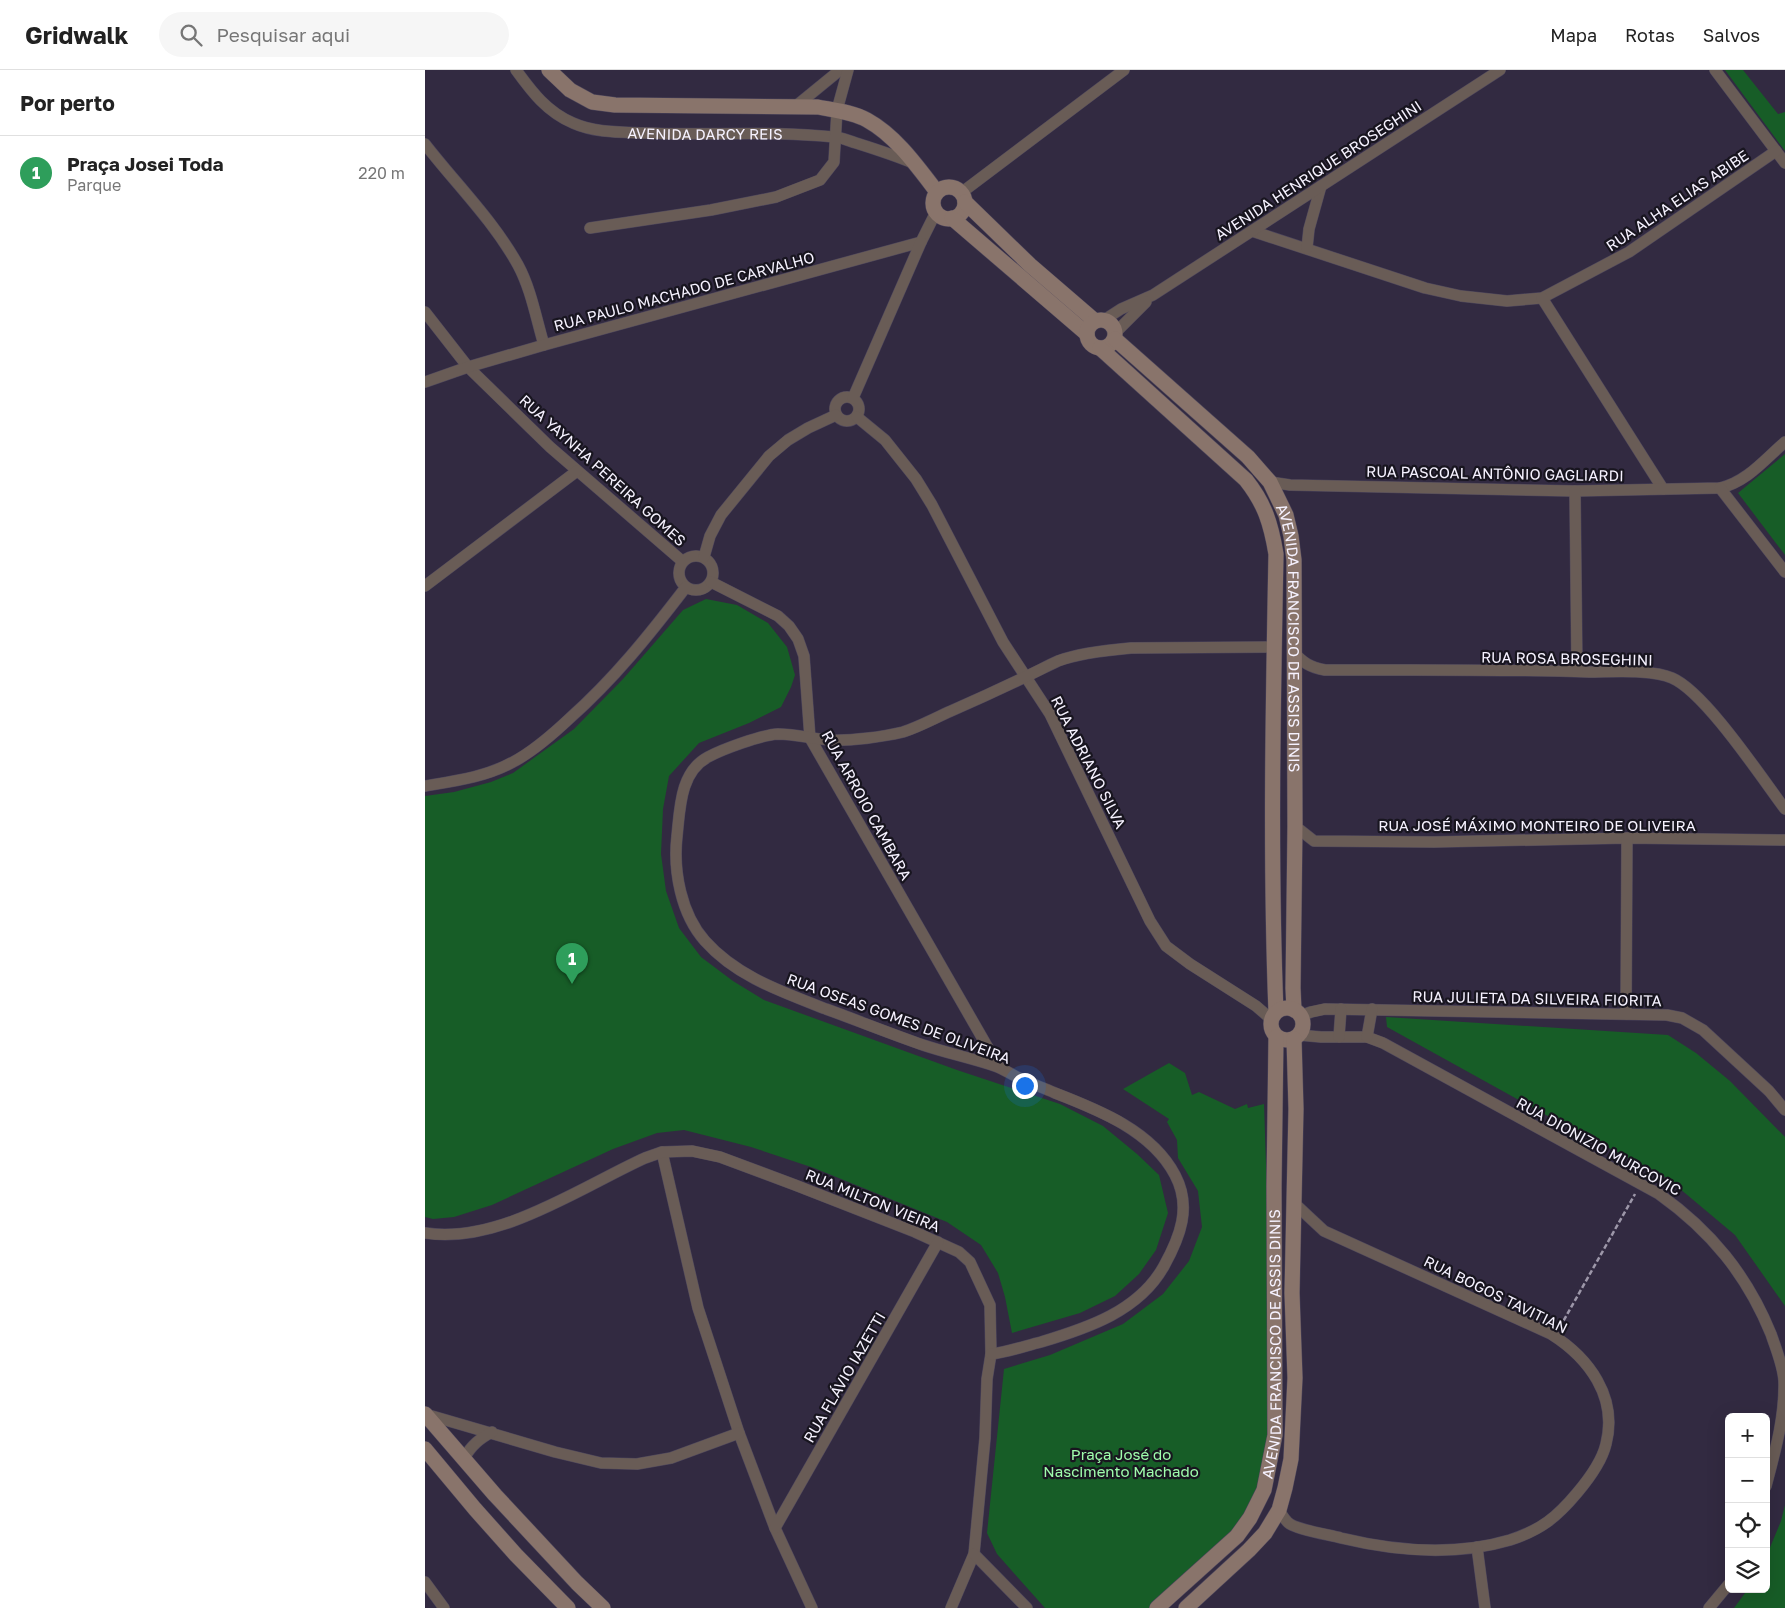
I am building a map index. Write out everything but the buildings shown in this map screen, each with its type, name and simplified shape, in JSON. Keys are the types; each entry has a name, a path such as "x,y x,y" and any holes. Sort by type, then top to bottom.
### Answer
{"main road":[{"name":"AVENIDA DARCY REIS","path":"549,70 570,90 592,102 615,105 796,106 837,110 865,119 889,134 937,192"},
{"path":"952,218 1087,334 1089,341 1094,346 1101,348 1111,344 1115,336 1112,324 1099,320 1030,265 963,197 954,188 945,188 937,192 933,204 936,212 946,219 959,215 963,209 963,197"},
{"path":"1087,334 1091,324 1099,320"},
{"name":"AVENIDA FRANCISCO DE ASSIS DINIS","path":"1115,336 1248,457 1271,482 1286,515 1294,560 1295,826 1293,988 1297,1013"},
{"name":"AVENIDA FRANCISCO DE ASSIS DINIS","path":"1101,348 1246,480 1258,496 1267,513 1276,554 1273,1016"},
{"path":"1285,1008 1297,1013 1303,1022 1302,1029 1297,1037 1285,1041 1276,1037 1271,1029 1273,1016 1285,1008"},
{"name":"AVENIDA FRANCISCO DE ASSIS DINIS","path":"1157,1608 1237,1536 1250,1518 1264,1490 1271,1463 1275,1435 1274,1186 1276,1037"},
{"name":"AVENIDA FRANCISCO DE ASSIS DINIS","path":"1186,1608 1265,1534 1279,1510 1291,1459 1295,1378 1292,1293 1297,1037"},
{"path":"425,1414 534,1538 603,1608"},
{"path":"425,1448 475,1510 515,1555 568,1608"}],"street":[{"name":"AVENIDA DARCY REIS","path":"516,70 536,97 554,112 574,124 590,128 611,132 659,134 780,134 836,137 880,150 913,163"},
{"path":"796,106 840,70"},
{"path":"590,228 711,210 776,197 801,189 820,180 834,162 837,110 848,70"},
{"path":"963,197 1125,70"},
{"name":"AVENIDA HENRIQUE BROSEGHINI","path":"1099,320 1153,295 1500,70"},
{"path":"1715,70 1785,163"},
{"path":"425,144 497,232 519,266 531,296 544,344"},
{"name":"RUA ALHA ELIAS ABIBE","path":"1252,231 1425,288 1461,296 1507,301 1542,298 1629,252 1776,151"},
{"path":"1307,248 1309,229 1321,186"},
{"path":"853,398 936,212"},
{"name":"RUA PAULO MACHADO DE CARVALHO","path":"425,382 544,344 921,242"},
{"name":"AVENIDA HENRIQUE BROSEGHINI","path":"1115,336 1153,295"},
{"path":"1542,298 1663,489"},
{"name":"RUA YAYNHA PEREIRA GOMES","path":"425,312 468,367 550,448 682,561"},
{"path":"846,397 853,398 858,404 859,411 857,417 850,422 841,420 836,415 835,407 838,400 846,397"},
{"path":"704,556 710,536 721,515 769,456 788,440 836,415"},
{"name":"RUA ADRIANO SILVA","path":"857,417 885,440 917,479 1003,642 1050,714 1150,921 1166,946 1190,964 1273,1016"},
{"name":"RUA PASCOAL ANTÔNIO GAGLIARDI","path":"1271,482 1290,485 1575,491 1720,488 1743,480 1785,442"},
{"path":"425,586 577,471"},
{"path":"1720,488 1785,572"},
{"path":"1575,491 1577,671"},
{"path":"692,555 704,556 711,563 713,572 711,582 704,588 695,590 686,587 679,580 678,570 682,561 692,555"},
{"name":"RUA ARROIO CAMBARA","path":"711,582 733,595 778,616 789,626 798,639 804,656 809,738 999,1067"},
{"path":"425,786 470,778 492,771 513,762 533,750 593,698 646,640 686,587"},
{"name":"RUA OSEAS GOMES DE OLIVEIRA","path":"991,1354 1067,1334 1099,1322 1117,1313 1140,1294 1160,1274 1180,1234 1183,1215 1182,1194 1176,1177 1151,1144 1115,1119 1089,1106 1019,1078 999,1067 925,1046 770,987 740,970 719,954 703,939 692,921 682,898 677,866 676,843 681,799 686,782 691,772 706,758 734,746 777,734 835,740 903,732 1060,661 1111,650 1131,648 1274,647"},
{"name":"RUA ROSA BROSEGHINI","path":"1293,652 1301,661 1311,667 1325,670 1577,671 1653,674 1672,678 1687,687 1704,704 1785,808"},
{"name":"RUA JOSÉ MÁXIMO MONTEIRO DE OLIVEIRA","path":"1295,826 1314,841 1434,842 1627,838 1785,840"},
{"path":"1626,1014 1627,838"},
{"path":"1339,1037 1341,1009"},
{"name":"RUA JULIETA DA SILVEIRA FIORITA","path":"1297,1013 1341,1009 1667,1015 1693,1023 1713,1038 1785,1110"},
{"path":"1367,1037 1373,1010"},
{"name":"RUA DIONIZIO MURCOVIC","path":"1297,1037 1367,1037 1383,1043 1641,1184 1679,1208 1695,1221 1729,1259 1750,1292 1763,1316 1778,1352 1784,1379 1784,1403 1770,1471"},
{"name":"RUA MILTON VIEIRA","path":"425,1233 470,1233 510,1223 645,1158 662,1152 693,1151 720,1157 795,1185 959,1252 970,1262 990,1305 991,1354 987,1379 985,1438 974,1554 951,1608"},
{"path":"662,1152 697,1308 739,1432 775,1528 812,1608"},
{"name":"RUA BOGOS TAVITIAN","path":"1279,1510 1292,1526 1364,1544 1403,1549 1437,1550 1477,1547 1511,1539 1552,1520 1564,1510 1586,1483 1606,1446 1609,1427 1605,1397 1588,1366 1574,1350 1555,1336 1324,1231 1294,1203"},
{"name":"RUA FLÁVIO IAZETTI","path":"775,1528 938,1242"},
{"path":"425,1414 492,1432 555,1452 601,1463 637,1464 671,1458 739,1432"},
{"path":"464,1458 471,1446 492,1432"},
{"path":"1477,1547 1485,1608"},
{"path":"974,1554 1027,1608"},
{"path":"425,1582 444,1608"},
{"path":"1709,1608 1725,1589"}],"path":[{"path":"1555,1336 1641,1184"}],"green space":[{"path":"1725,70 1743,70 1778,114 1785,112 1785,151"},
{"path":"1785,454 1785,555 1738,493"},
{"path":"706,599 737,605 768,623 787,647 795,675 781,707 749,723 699,743 669,776 663,809 661,854 666,891 679,928 701,957 733,981 764,1000 957,1070 1060,1104 1103,1126 1137,1154 1159,1175 1168,1213 1156,1250 1139,1274 1115,1296 1080,1313 1012,1333 998,1273 981,1245 947,1222 814,1168 751,1147 684,1130 657,1133 613,1149 492,1205 454,1217 433,1219 425,1217 425,796 454,792 491,782 513,773 574,729 623,679 683,610"},
{"path":"1386,1017 1668,1035 1696,1053 1730,1081 1785,1137 1785,1306 1735,1235 1667,1178 1555,1120 1387,1027"},
{"name":"Praça José do Nascimento Machado","path":"1169,1063 1185,1073 1192,1095 1199,1092 1235,1109 1247,1104 1248,1108 1264,1104 1269,1255 1269,1427 1266,1467 1245,1516 1228,1536 1151,1608 1045,1608 997,1554 987,1533 1004,1369 1050,1355 1123,1324 1163,1294 1189,1261 1202,1227 1198,1191 1178,1158 1177,1140 1167,1122 1169,1119 1123,1089"},
{"path":"1785,1505 1785,1608 1734,1608 1745,1593 1770,1593 1770,1547 1781,1521"}],"place":[{"name":"Praça Josei Toda","path":"572,984"}]}
